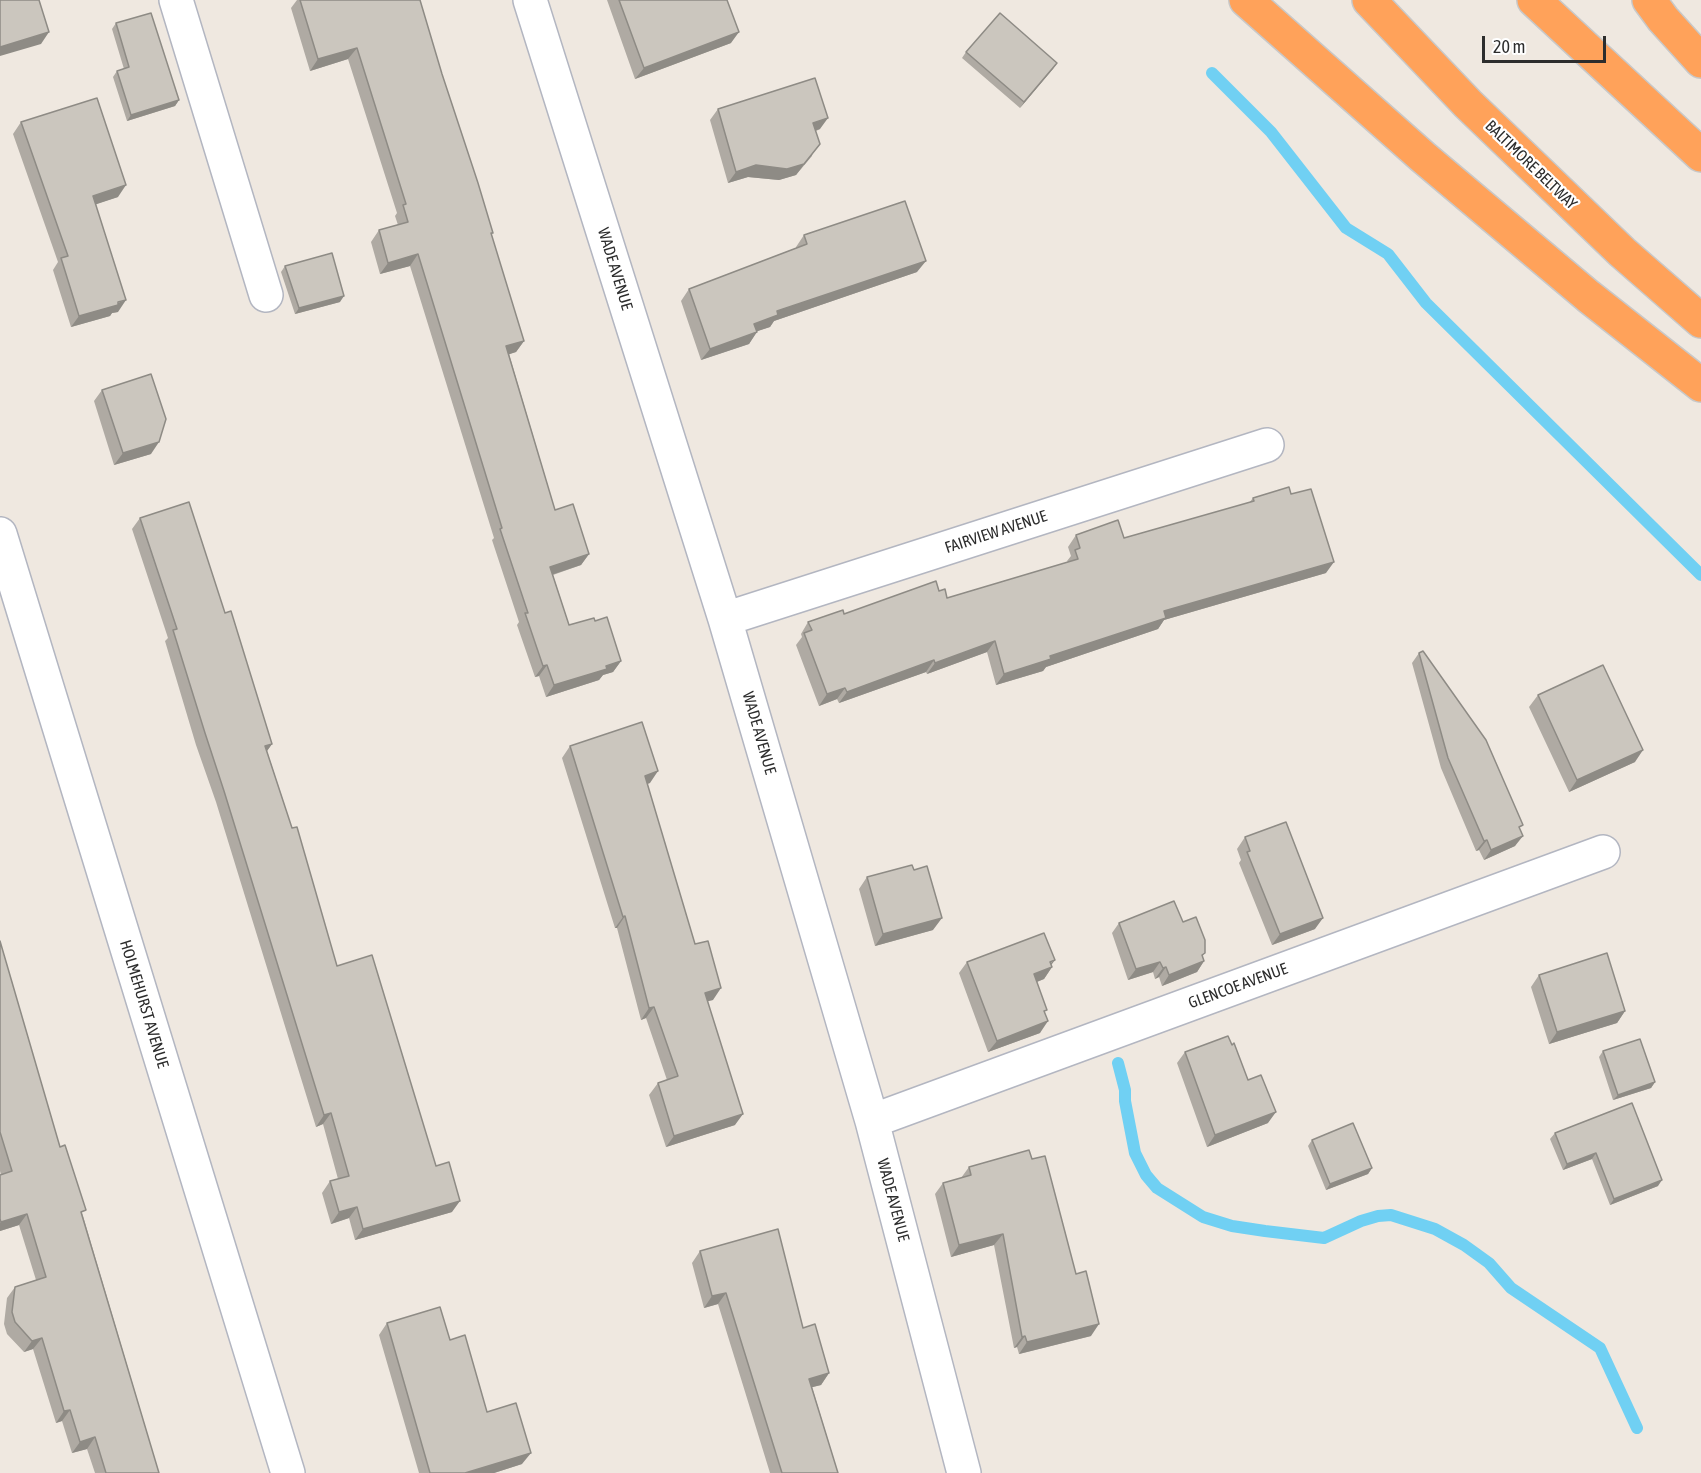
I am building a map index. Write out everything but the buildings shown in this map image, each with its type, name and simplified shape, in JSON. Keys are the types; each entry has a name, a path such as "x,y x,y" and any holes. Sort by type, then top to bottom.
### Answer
{"highway":[{"path":"1246,0 1423,157 1588,296 1701,385"},
{"name":"BALTIMORE BELTWAY","path":"1370,0 1467,104 1622,252 1701,321"},
{"path":"1534,0 1701,155"},
{"path":"1649,0 1701,61"}],"street":[{"path":"176,0 266,296"},
{"name":"WADE AVENUE","path":"530,0 725,619 872,1121 964,1473"},
{"name":"FAIRVIEW AVENUE","path":"725,619 1267,445"},
{"name":"HOLMEHURST AVENUE","path":"0,534 288,1473"},
{"name":"GLENCOE AVENUE","path":"872,1121 1603,852"}],"waterway":[{"path":"1212,73 1271,132 1346,228 1388,254 1426,303 1701,575"},
{"path":"1118,1063 1125,1090 1135,1153 1146,1175 1157,1188 1203,1217 1232,1226 1265,1231 1324,1238 1361,1221 1391,1215 1435,1229 1464,1245 1489,1263 1511,1288 1600,1348 1637,1428"}]}
